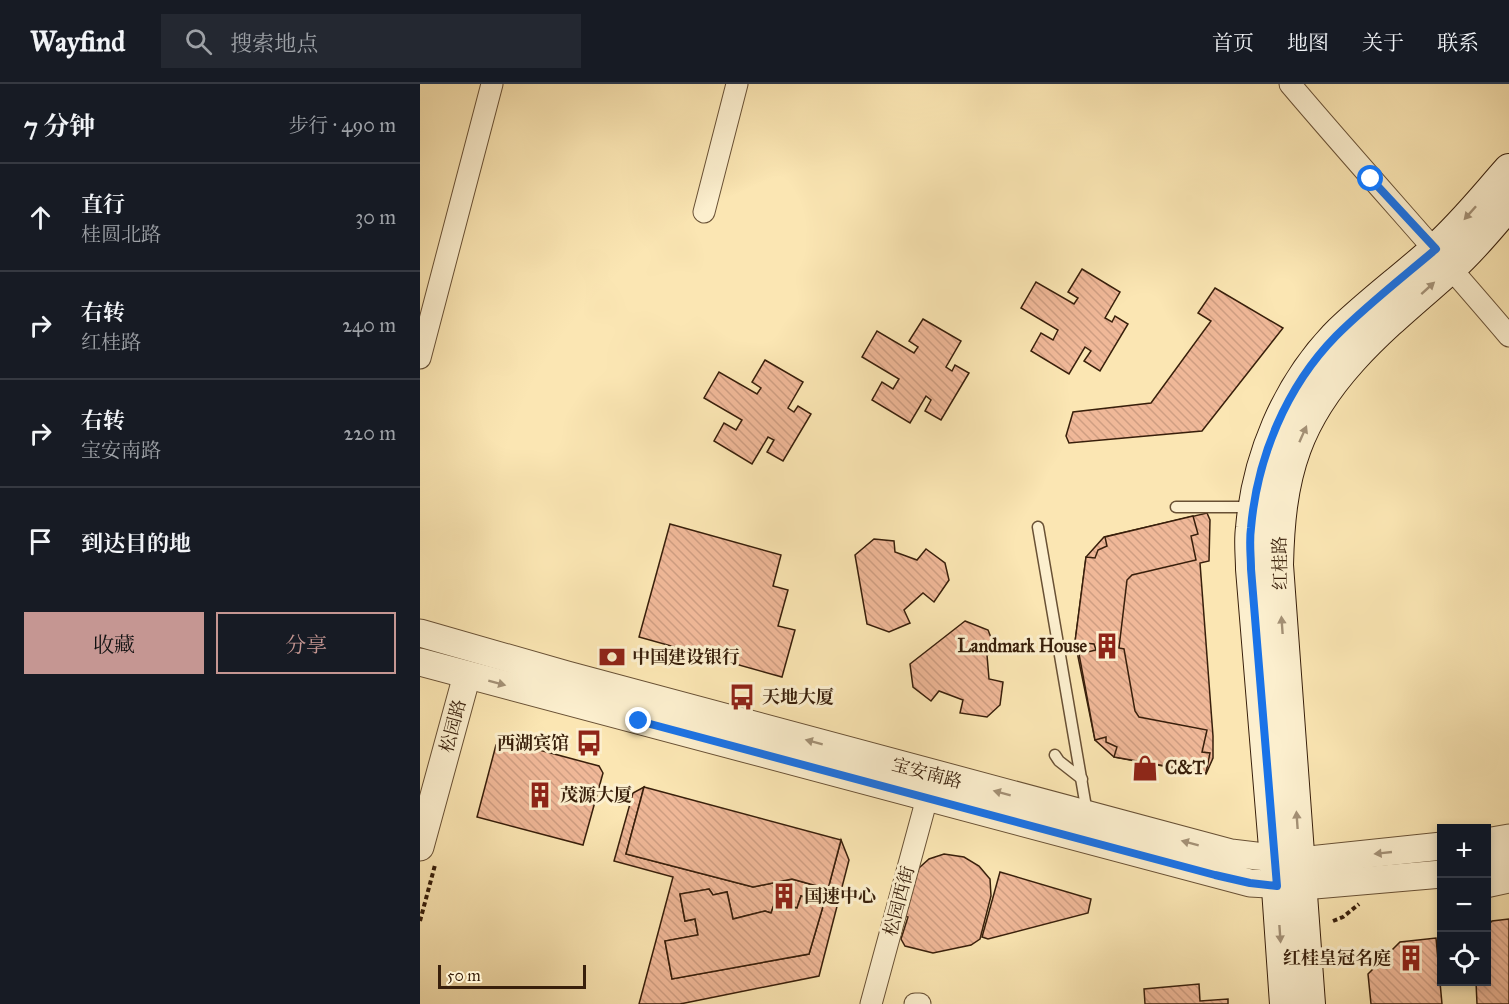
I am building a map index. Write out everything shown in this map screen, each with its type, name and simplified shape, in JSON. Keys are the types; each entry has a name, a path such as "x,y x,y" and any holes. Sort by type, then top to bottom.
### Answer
{"main road":[{"name":"红桂路","path":"1285,1004 1289,873 1278,565 1279,524 1284,489 1296,447 1324,393 1444,258 1509,169"},
{"name":"红桂路","path":"1310,1004 1289,873 1252,580 1250,531 1263,460 1293,392 1335,337 1444,258 1509,205"}],"street":[{"path":"420,358 492,84"},
{"path":"704,212 737,84"},
{"path":"1290,84 1371,179 1444,258 1509,336"},
{"name":"宝安南路","path":"420,633 567,675 1217,850 1289,873 1437,877"},
{"name":"宝安南路","path":"420,662 1250,883 1289,873 1437,847"},
{"name":"松园路","path":"420,848 467,675"},
{"name":"松园西街","path":"871,1004 927,798"},
{"path":"1491,841 1509,838"},
{"path":"1491,866 1509,863"},
{"path":"1491,886 1509,882"},
{"path":"915,1004 920,1004"}],"lane":[{"path":"1176,507 1253,507"},
{"path":"1038,526 1088,816"},
{"path":"1055,755 1059,761 1082,779"}],"building":[{"path":"1082,269 1120,292 1105,318 1112,322 1115,316 1128,324 1100,371 1084,361 1091,351 1085,347 1069,374 1031,351 1041,333 1053,340 1058,330 1021,308 1036,282 1074,304 1078,298 1068,292"},
{"path":"1215,288 1283,328 1202,431 1069,443 1066,436 1073,412 1151,403 1211,321 1198,313"},
{"path":"923,319 961,341 946,367 952,371 955,365 969,373 941,420 925,411 931,400 926,396 910,423 872,400 882,382 893,389 899,379 862,357 877,331 914,353 918,347 909,341"},
{"path":"765,360 803,382 788,408 794,412 798,406 811,414 783,461 767,452 774,440 768,437 752,464 714,441 724,423 736,430 742,420 704,398 719,372 757,394 761,388 752,382"},
{"path":"1207,513 1210,520 1209,561 1200,563 1213,758 1206,774 1114,757 1095,740 1075,642 1086,557 1104,537"},
{"name":"Landmark House","path":"1193,516 1198,534 1191,536 1196,560 1132,575 1127,580 1119,648 1124,649 1135,711 1139,717 1207,730 1202,752 1210,753 1206,773 1114,757 1117,747 1106,742 1106,737 1095,740 1079,654 1096,650 1094,644 1075,642 1086,557 1095,558 1098,550 1107,546 1105,537"},
{"path":"670,524 781,555 773,586 788,590 778,626 795,630 782,677 639,637"},
{"path":"874,539 894,541 895,552 917,560 926,549 945,563 949,580 934,602 923,593 904,610 910,623 889,632 867,624 855,555"},
{"path":"965,621 988,630 996,650 987,655 989,679 1003,682 1000,705 987,717 960,713 963,700 939,691 931,701 913,687 910,664"},
{"name":"茂源大厦","path":"502,740 599,766 603,773 583,845 477,817 496,745"},
{"name":"国速中心","path":"644,787 626,854 753,887 792,879 828,889 841,840 849,860 819,976 680,1004 639,1004 673,877 614,861 633,793","holes":["709,889 713,895 727,892 733,919 765,911 771,913 775,902 797,908 801,896 824,903 809,954 672,979 665,941 698,935 695,919 685,921 680,894"]},
{"path":"644,787 841,840 828,889 792,879 753,887 626,854"},
{"path":"944,854 964,857 979,866 990,879 991,896 980,939 971,945 933,953 905,946 901,939 908,917 901,915 919,868 929,859"},
{"path":"1000,872 1091,899 1088,913 988,939 982,937"},
{"path":"709,889 713,895 727,892 733,919 765,911 771,913 775,902 797,908 801,896 824,903 809,954 672,979 665,941 698,935 695,919 685,921 680,894"},
{"path":"1509,919 1509,1004 1477,1004 1476,986 1491,986 1492,921"},
{"name":"红桂皇冠名庭","path":"1436,938 1437,986 1440,986 1442,1004 1371,1004 1368,974 1400,942"},
{"path":"1199,984 1200,1001 1228,999 1228,1004 1145,1004 1144,989"}],"place":[{"name":"Landmark House","path":"1107,646"},
{"name":"中国建设银行","path":"612,657"},
{"name":"天地大厦","path":"742,697"},
{"name":"西湖宾馆","path":"589,743"},
{"name":"C&T","path":"1145,768"},
{"name":"茂源大厦","path":"540,795"},
{"name":"国速中心","path":"784,896"},
{"name":"红桂皇冠名庭","path":"1411,958"}],"route":[{"path":"639,721 1215,875 1277,886 1251,569 1250,531 1263,460 1293,392 1335,337 1436,249 1371,179"}]}
